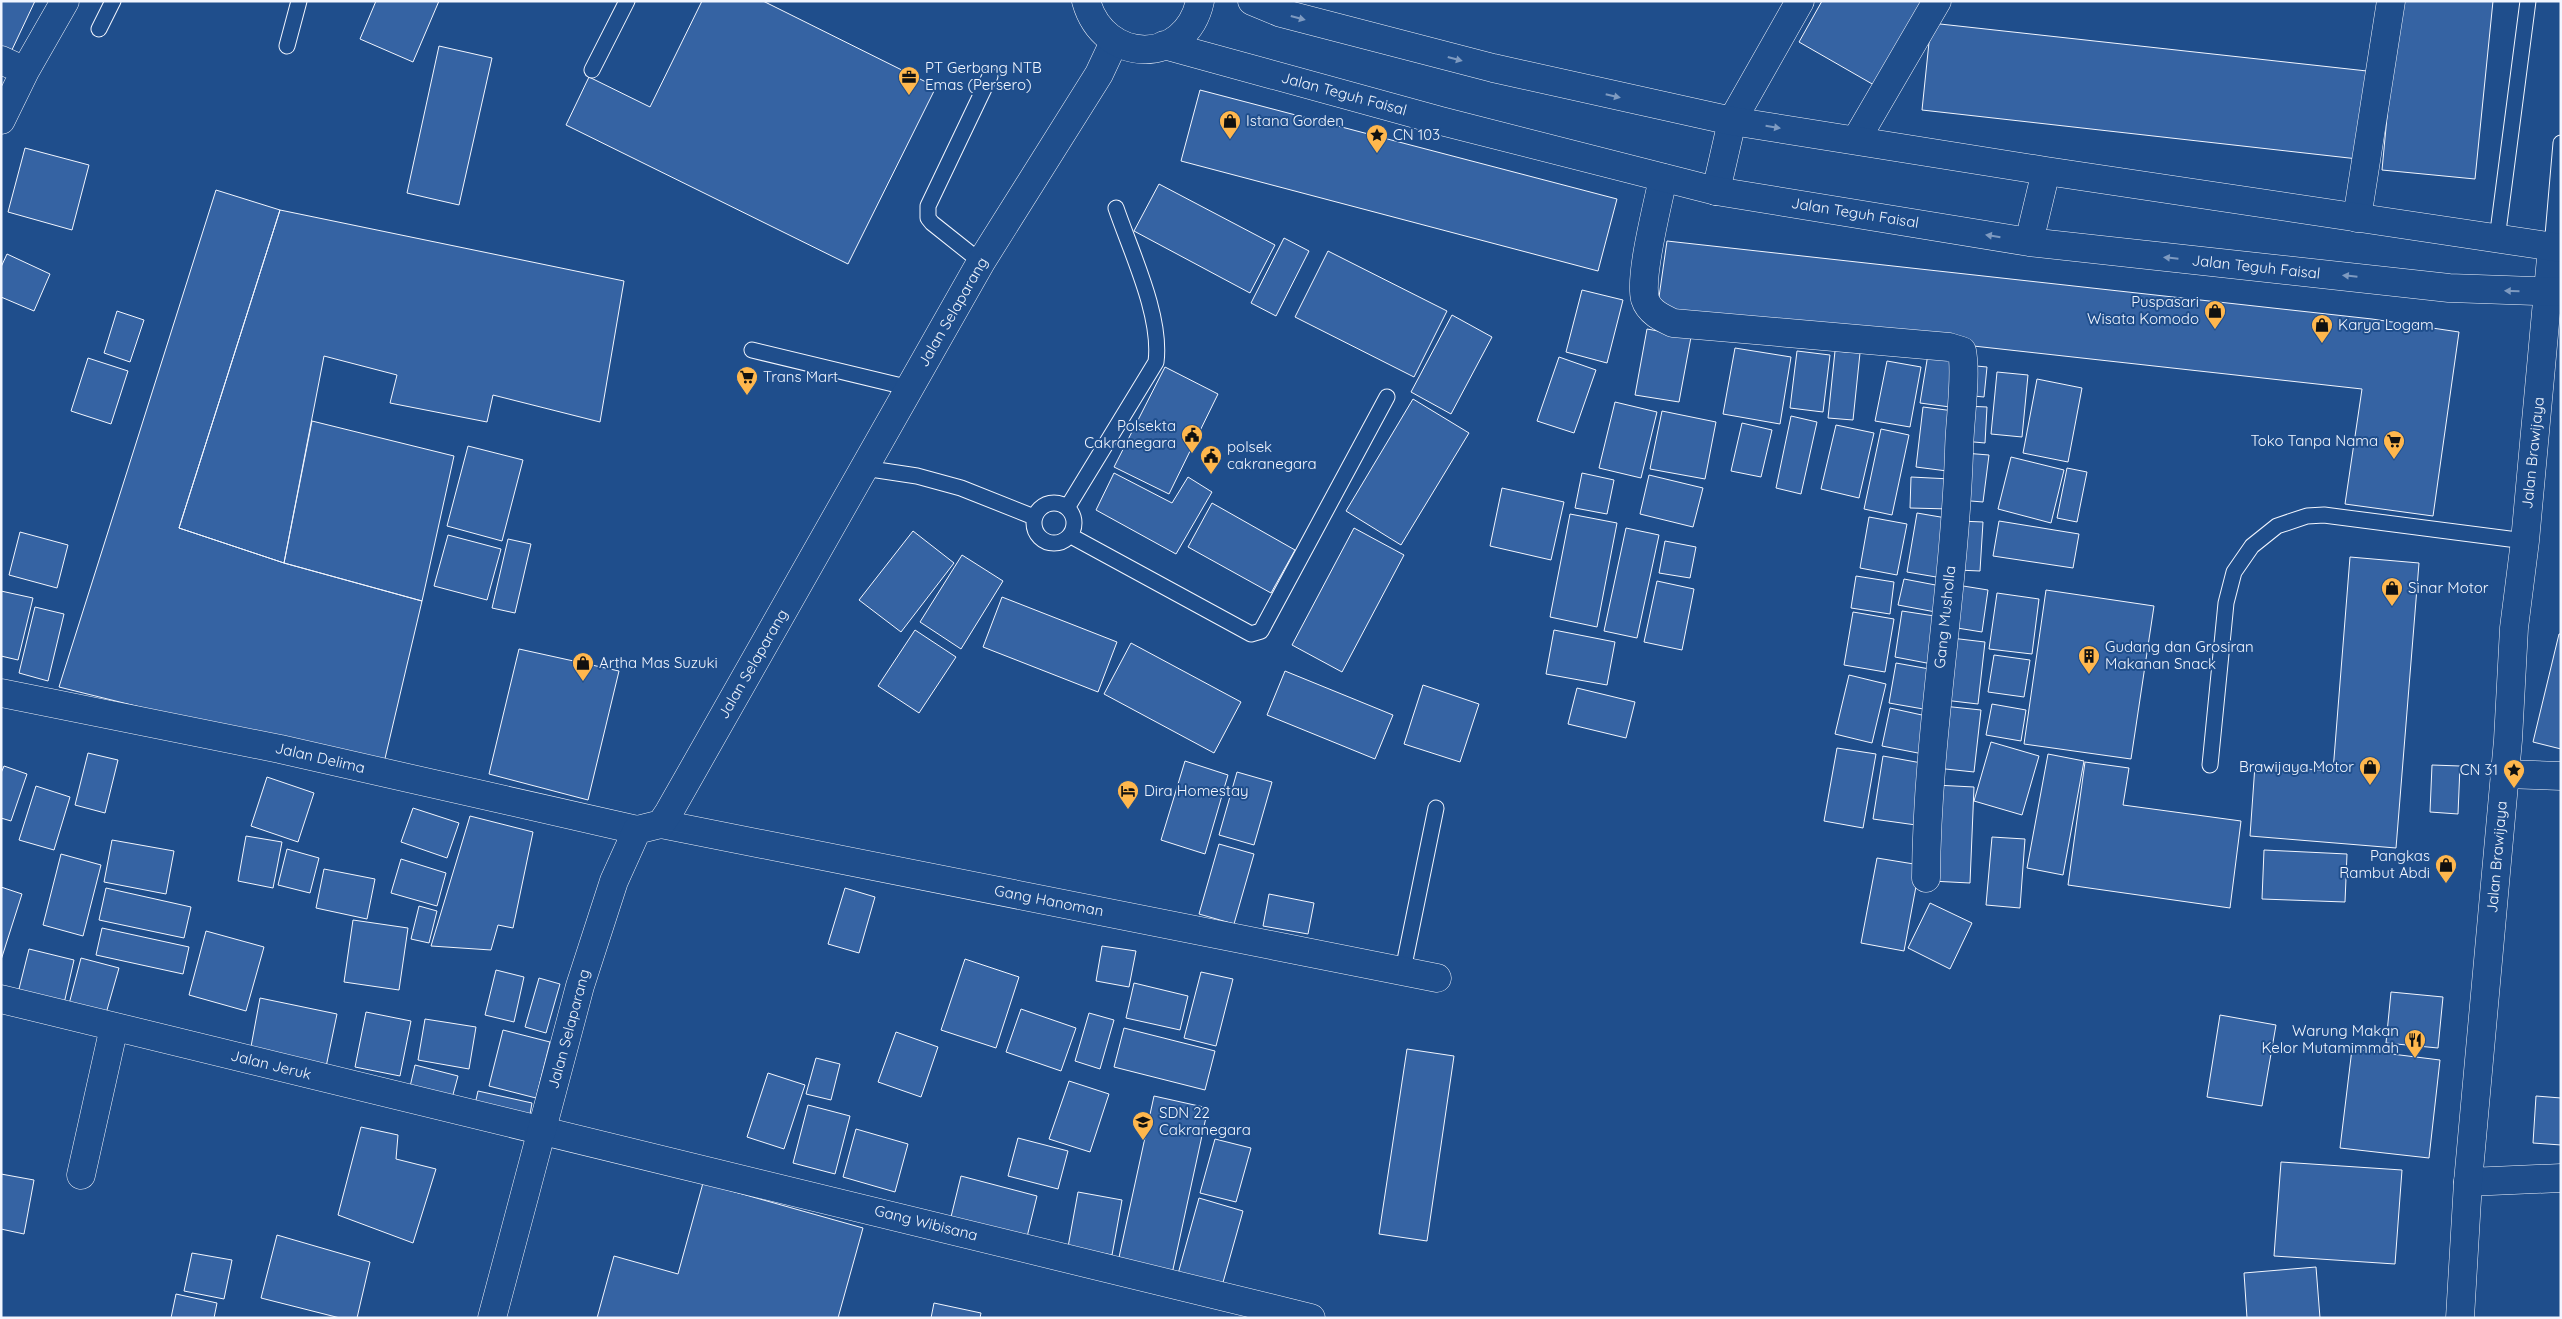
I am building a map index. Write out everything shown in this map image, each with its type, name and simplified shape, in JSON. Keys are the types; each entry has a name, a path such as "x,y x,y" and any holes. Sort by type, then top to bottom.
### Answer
{"main road":[{"path":"1,120 25,72 65,1"},
{"path":"1086,1 1090,17 1100,31 1114,42 1130,49 1148,50 1164,46 1185,32 1192,22 1200,1"},
{"path":"1252,1 1281,14 1493,68 1732,121 2046,171 2557,247"},
{"path":"1716,191 1732,121 1800,1"},
{"path":"1856,140 1937,1"},
{"path":"2357,218 2391,1"},
{"name":"Jalan Selaparang","path":"492,1318 596,932 614,881 649,827 864,468 981,262 1099,74 1114,42"},
{"name":"Jalan Teguh Faisal","path":"1164,46 1441,121 1716,191 2029,242 2449,288 2554,292"},
{"path":"1,60 25,72"},
{"path":"2029,242 2046,171"},
{"name":"Gang Musholla","path":"1662,178 1644,277 1645,300 1655,314 1673,323 1949,347 1962,351 1957,517 1936,704 1927,834 1926,878"},
{"name":"Jalan Brawijaya","path":"2460,1318 2468,1182 2508,740 2514,628 2554,292 2557,247"},
{"name":"Jalan Delima","path":"1,693 280,749 649,827"},
{"path":"2504,774 2561,776"},
{"name":"Gang Hanoman","path":"649,827 1437,978"},
{"name":"Jalan Jeruk","path":"1,998 542,1130"},
{"path":"81,1176 114,1027"},
{"name":"Gang Wibisana","path":"542,1130 1311,1318"},
{"path":"2468,1182 2561,1178"}],"lane":[{"path":"99,29 113,1"},
{"path":"287,46 299,1"},
{"path":"592,70 627,1"},
{"path":"2497,239 2528,1"},
{"path":"981,262 932,223 927,212 928,206 990,76"},
{"path":"2557,247 2561,143"},
{"path":"1067,508 1156,362 1158,344 1153,317 1116,208"},
{"path":"752,350 910,388"},
{"path":"1071,536 1251,634 1258,633 1261,631 1387,397"},
{"path":"864,468 917,476 961,488 1034,517"},
{"path":"1058,503 1067,508 1074,521 1071,536 1063,542 1054,544 1045,542 1037,536 1034,527 1034,517 1040,508 1048,504 1058,503"},
{"path":"2210,765 2229,587 2241,558 2263,535 2292,520 2324,515 2525,541"},
{"path":"1403,970 1436,808"}],"building":[{"path":"1,1 35,1 10,54 1,50"},
{"path":"376,1 439,1 413,62 360,39"},
{"path":"702,1 763,1 936,87 848,264 566,125 589,77 650,107"},
{"path":"1822,1 1922,1 1874,85 1799,42"},
{"path":"2398,1 2493,1 2475,179 2382,170"},
{"path":"1931,23 2367,71 2358,159 1922,110"},
{"path":"439,46 492,58 459,205 407,193"},
{"path":"1200,90 1617,199 1598,271 1181,161"},
{"path":"25,148 89,165 72,230 8,212"},
{"path":"1159,184 1275,245 1250,293 1134,231"},
{"path":"216,190 280,210 179,528 284,563 422,601 383,767 59,687"},
{"path":"280,210 624,281 600,422 493,395 487,422 390,403 397,375 324,356 284,563 179,528"},
{"path":"1284,238 1309,251 1276,316 1251,303"},
{"path":"1667,241 2372,319 2459,332 2433,516 2345,504 2362,389 1657,311"},
{"path":"1328,251 1447,311 1414,377 1295,317"},
{"path":"7,254 50,274 34,311 1,297 1,267"},
{"path":"1582,290 1623,300 1607,363 1566,352"},
{"path":"117,311 144,320 130,362 104,353"},
{"path":"1452,315 1492,337 1451,414 1411,392"},
{"path":"1647,329 1691,337 1679,402 1635,395"},
{"path":"1735,348 1791,357 1780,424 1723,414"},
{"path":"1797,351 1830,355 1823,412 1790,408"},
{"path":"1835,351 1860,353 1853,420 1828,418"},
{"path":"1928,354 1958,359 1950,407 1920,403"},
{"path":"1559,357 1596,370 1574,433 1537,421"},
{"path":"88,358 128,371 111,424 71,411"},
{"path":"1887,361 1921,367 1910,427 1875,421"},
{"path":"1966,365 1987,367 1984,397 1963,395"},
{"path":"1165,367 1218,394 1169,494 1114,467"},
{"path":"1997,372 2028,375 2022,437 1991,434"},
{"path":"2037,379 2082,388 2068,462 2023,453"},
{"path":"1413,399 1469,433 1401,545 1346,511"},
{"path":"1615,402 1657,412 1641,478 1599,468"},
{"path":"1965,406 1987,407 1985,443 1963,441"},
{"path":"1923,407 1954,411 1947,471 1916,467"},
{"path":"1662,411 1716,422 1705,479 1650,469"},
{"path":"1791,416 1817,422 1801,494 1776,488"},
{"path":"312,421 454,456 422,601 284,563"},
{"path":"1742,423 1772,430 1761,477 1731,471"},
{"path":"1836,425 1874,433 1859,498 1821,489"},
{"path":"1881,429 1909,435 1892,515 1864,509"},
{"path":"468,446 523,460 502,541 447,526"},
{"path":"1964,453 1989,455 1983,502 1959,500"},
{"path":"2011,457 2064,470 2051,523 1998,509"},
{"path":"2067,468 2087,472 2077,522 2057,518"},
{"path":"1114,473 1172,503 1188,477 1212,492 1176,554 1096,510"},
{"path":"1582,473 1614,480 1607,514 1575,508"},
{"path":"1649,475 1703,488 1693,527 1640,514"},
{"path":"1911,477 1951,479 1950,509 1910,508"},
{"path":"1502,488 1564,502 1551,560 1490,546"},
{"path":"1212,503 1295,550 1271,593 1188,547"},
{"path":"1917,513 1952,519 1942,578 1907,572"},
{"path":"1570,514 1617,523 1597,627 1550,617"},
{"path":"1869,517 1907,524 1897,575 1860,568"},
{"path":"1960,521 1983,522 1980,571 1957,570"},
{"path":"1999,521 2079,534 2073,568 1993,556"},
{"path":"1354,528 1404,555 1342,672 1292,645"},
{"path":"1626,528 1659,535 1637,638 1604,631"},
{"path":"913,531 954,563 901,632 859,600"},
{"path":"20,532 68,545 57,588 9,575"},
{"path":"448,535 501,549 487,600 434,586"},
{"path":"508,539 531,544 515,613 492,608"},
{"path":"1665,541 1696,547 1690,578 1659,573"},
{"path":"962,555 1003,581 961,649 920,622"},
{"path":"2350,557 2419,563 2396,848 2250,836 2255,765 2333,771"},
{"path":"1856,576 1894,582 1890,614 1851,608"},
{"path":"1904,579 1946,587 1941,613 1898,605"},
{"path":"1657,581 1694,589 1682,650 1644,642"},
{"path":"1957,585 1988,590 1982,632 1951,627"},
{"name":"Gudang dan Grosiran Makanan Snack","path":"2046,590 2154,606 2131,759 2024,744"},
{"path":"1,591 33,598 18,660 1,656"},
{"path":"1997,593 2039,599 2032,654 1989,649"},
{"path":"1002,597 1117,642 1098,692 983,647"},
{"path":"35,607 64,614 48,681 19,673"},
{"path":"1902,611 1941,617 1932,664 1895,657"},
{"path":"1853,612 1894,619 1885,672 1844,665"},
{"path":"915,630 956,657 919,713 878,686"},
{"path":"1554,630 1615,642 1607,685 1546,674"},
{"path":"2559,634 2561,634 2561,749 2533,742"},
{"path":"1951,638 1985,642 1978,704 1944,700"},
{"path":"1131,643 1241,702 1214,753 1104,694"},
{"path":"519,649 619,671 588,800 489,774"},
{"path":"1994,655 2030,660 2024,697 1988,692"},
{"path":"1896,663 1935,670 1929,710 1889,703"},
{"path":"1285,671 1393,715 1375,759 1267,715"},
{"path":"1849,675 1886,684 1872,743 1835,734"},
{"path":"1423,685 1479,704 1460,762 1404,744"},
{"path":"1577,688 1635,702 1626,738 1568,724"},
{"path":"1992,704 2026,710 2021,741 1986,735"},
{"path":"1943,706 1981,710 1974,772 1936,768"},
{"path":"1890,708 1931,717 1923,754 1882,746"},
{"path":"1991,742 2039,756 2022,815 1974,801"},
{"path":"1837,748 1876,754 1863,828 1824,821"},
{"path":"88,753 118,760 105,813 75,805"},
{"path":"2048,754 2084,761 2063,875 2027,868"},
{"path":"1883,756 1927,764 1916,825 1873,819"},
{"path":"1185,761 1228,775 1205,854 1161,840"},
{"path":"2085,762 2129,768 2123,805 2241,821 2230,908 2068,885"},
{"path":"2432,765 2460,766 2458,814 2430,812"},
{"path":"4,766 27,774 11,821 1,818 1,773"},
{"path":"1237,772 1272,782 1254,845 1219,835"},
{"path":"267,777 314,793 298,842 251,826"},
{"path":"1935,785 1974,787 1970,883 1931,881"},
{"path":"36,786 70,797 54,850 19,840"},
{"path":"413,808 459,823 447,858 401,842"},
{"path":"470,816 533,832 513,928 498,925 491,950 431,946"},
{"path":"246,836 282,842 273,888 238,881"},
{"path":"1992,837 2025,839 2020,908 1986,905"},
{"path":"112,840 174,851 166,894 104,882"},
{"path":"1219,844 1254,854 1234,924 1199,914"},
{"path":"287,849 319,858 310,893 278,885"},
{"path":"2264,850 2347,854 2345,902 2262,899"},
{"path":"61,854 101,865 83,936 43,925"},
{"path":"1877,858 1920,865 1904,951 1861,943"},
{"path":"401,859 446,873 437,906 391,893"},
{"path":"324,869 375,879 367,919 316,908"},
{"path":"1,887 22,894 1,960"},
{"path":"106,888 191,907 184,938 99,920"},
{"path":"845,888 875,897 859,953 828,944"},
{"path":"1269,894 1314,903 1308,934 1263,926"},
{"path":"1930,903 1972,923 1950,969 1908,948"},
{"path":"419,906 437,911 429,943 411,939"},
{"path":"353,920 408,928 399,990 344,982"},
{"path":"102,928 189,947 183,974 96,955"},
{"path":"206,931 264,947 246,1011 189,995"},
{"path":"1102,946 1136,951 1129,987 1096,981"},
{"path":"29,949 74,960 63,1008 17,997"},
{"path":"81,958 119,968 105,1017 68,1008"},
{"path":"965,959 1019,977 996,1048 941,1030"},
{"path":"496,970 524,977 514,1022 485,1015"},
{"path":"1201,972 1233,979 1216,1046 1184,1038"},
{"path":"539,978 560,984 546,1033 525,1027"},
{"path":"1134,983 1188,996 1180,1030 1126,1018"},
{"path":"2391,992 2443,997 2438,1048 2386,1043"},
{"path":"260,998 337,1014 326,1067 250,1052"},
{"path":"1021,1009 1076,1028 1061,1071 1006,1052"},
{"path":"366,1012 411,1021 400,1076 355,1067"},
{"path":"1089,1013 1114,1020 1100,1069 1075,1061"},
{"path":"2220,1015 2276,1025 2262,1106 2207,1097"},
{"path":"425,1019 476,1027 469,1069 418,1060"},
{"path":"1124,1028 1215,1051 1205,1090 1114,1067"},
{"path":"503,1030 550,1042 536,1098 489,1086"},
{"path":"896,1032 938,1047 921,1097 878,1082"},
{"path":"1407,1049 1454,1056 1427,1241 1379,1234"},
{"path":"2352,1049 2440,1060 2429,1158 2340,1148"},
{"path":"816,1058 840,1064 831,1100 806,1094"},
{"path":"415,1065 458,1076 451,1102 409,1091"},
{"path":"768,1073 805,1085 784,1149 747,1137"},
{"path":"1069,1081 1109,1094 1090,1152 1049,1139"},
{"path":"478,1091 532,1103 529,1120 474,1109"},
{"path":"1154,1096 1208,1108 1172,1274 1118,1262"},
{"path":"2536,1096 2561,1098 2561,1145 2533,1143"},
{"path":"808,1105 850,1116 835,1174 793,1163"},
{"path":"361,1127 398,1135 396,1159 436,1169 413,1243 338,1215"},
{"path":"856,1129 908,1144 895,1192 843,1177"},
{"path":"1018,1138 1068,1151 1058,1189 1008,1176"},
{"path":"1215,1139 1251,1148 1236,1202 1200,1193"},
{"path":"2281,1162 2402,1170 2395,1264 2274,1256"},
{"path":"1,1174 34,1180 24,1234 1,1229"},
{"path":"961,1176 1037,1196 1026,1241 950,1221"},
{"path":"703,1183 863,1228 838,1318 597,1318 614,1256 678,1274"},
{"path":"1078,1192 1122,1200 1112,1255 1068,1247"},
{"path":"1199,1198 1243,1211 1222,1286 1178,1274"},
{"path":"277,1235 370,1262 357,1318 340,1318 261,1298"},
{"path":"192,1253 232,1260 224,1299 184,1291"},
{"path":"2316,1267 2320,1318 2247,1318 2244,1273"},
{"path":"176,1294 217,1303 214,1318 171,1318"},
{"path":"934,1303 981,1313 980,1318 931,1318"}],"place":[{"name":"PT Gerbang NTB Emas (Persero)","path":"909,96"},
{"name":"Istana Gorden","path":"1230,140"},
{"name":"CN 103","path":"1377,154"},
{"name":"Puspasari Wisata Komodo","path":"2215,330"},
{"name":"Karya Logam","path":"2322,344"},
{"name":"Trans Mart","path":"747,396"},
{"name":"Polsekta Cakranegara","path":"1192,454"},
{"name":"Toko Tanpa Nama","path":"2394,460"},
{"name":"polsek cakranegara","path":"1211,475"},
{"name":"Sinar Motor","path":"2392,607"},
{"name":"Gudang dan Grosiran Makanan Snack","path":"2089,675"},
{"name":"Artha Mas Suzuki","path":"583,682"},
{"name":"Brawijaya Motor","path":"2370,786"},
{"name":"CN 31","path":"2514,789"},
{"name":"Dira Homestay","path":"1128,810"},
{"name":"Pangkas Rambut Abdi","path":"2446,884"},
{"name":"Warung Makan Kelor Mutamimmah","path":"2415,1059"},
{"name":"SDN 22 Cakranegara","path":"1143,1141"}]}
